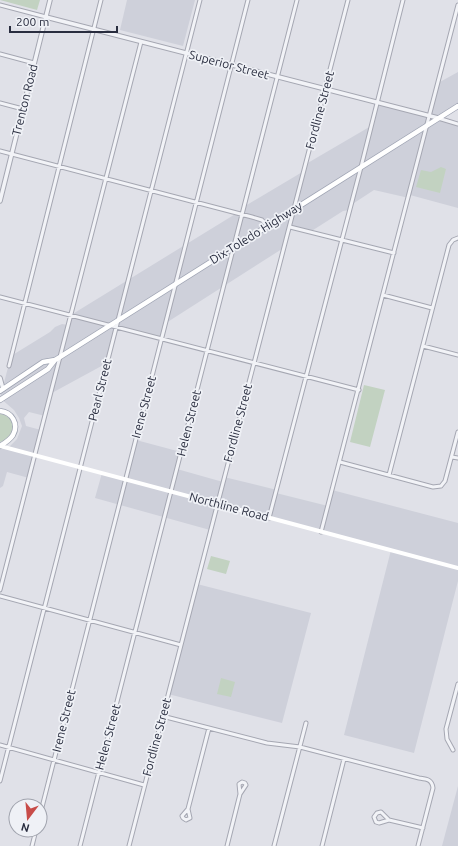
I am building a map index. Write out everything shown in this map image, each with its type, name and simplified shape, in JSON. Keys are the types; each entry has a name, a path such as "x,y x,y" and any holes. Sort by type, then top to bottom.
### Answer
{"main road":[{"name":"Dix-Toledo Highway","path":"2,390 44,362 60,357 457,107"},
{"name":"Dix-Toledo Highway","path":"0,400 48,368 54,360"},
{"path":"0,396 2,390"},
{"path":"0,411 6,412 11,416 15,427 11,438 0,446"},
{"name":"Northline Road","path":"0,446 458,568"}],"street":[{"name":"Trenton Road","path":"0,201 50,0"},
{"path":"9,366 101,0"},
{"name":"Pearl Street","path":"0,781 43,608 200,0"},
{"name":"Irene Street","path":"44,798 248,0"},
{"name":"Helen Street","path":"80,846 297,0"},
{"name":"Fordline Street","path":"128,846 348,0"},
{"path":"269,518 403,0"},
{"name":"Superior Street","path":"0,5 458,124"},
{"path":"322,532 458,5"},
{"path":"0,590 141,42"},
{"path":"0,54 34,63"},
{"path":"0,103 23,109"},
{"path":"0,151 242,214 262,220 267,226"},
{"path":"290,227 394,253"},
{"path":"389,475 449,245 451,241 458,238"},
{"path":"383,295 432,308"},
{"path":"0,297 359,390"},
{"path":"422,346 458,355"},
{"path":"0,378 2,382 2,390"},
{"path":"340,462 434,487 439,486 445,481 458,432"},
{"path":"452,456 458,458"},
{"path":"0,596 181,645"},
{"path":"453,750 447,739 446,729 458,684"},
{"path":"162,716 268,743 300,747 431,781 433,786 418,846"},
{"path":"274,846 306,723"},
{"path":"188,809 209,728"},
{"path":"0,745 144,784"},
{"path":"322,846 344,759"},
{"path":"227,846 240,794"},
{"path":"389,820 381,812 374,817 376,822 379,823 389,820 423,828"}],"shaded area":[{"path":"127,0 195,0 183,46 120,30"},
{"path":"458,72 458,109 457,107 438,118 458,124 458,208 410,195 409,198 374,190 351,205 350,210 343,211 310,232 290,227 285,247 166,323 162,339 116,327 107,363 50,394 45,416 29,412 24,418 26,426 41,430 29,478 7,472 3,486 0,488 0,446 8,448 17,439 22,426 14,410 0,398 11,356 50,332 55,327 62,324 68,325 71,315 237,213 242,214 245,206 304,171 306,164 371,126 377,103 430,116 438,83"},
{"path":"136,440 181,452 177,469 223,482 224,477 277,490 276,493 328,506 332,490 458,523 458,581 414,753 344,735 391,550 217,505 210,530 95,498 102,473 126,480"},
{"path":"197,584 311,613 282,723 168,694"},
{"path":"458,786 458,846 442,846"}],"green space":[{"path":"0,0 40,0 37,10"},
{"path":"441,167 446,169 440,193 416,187 421,170 431,172"},
{"path":"364,385 385,390 370,447 350,442"},
{"path":"0,414 10,419 13,428 10,437 0,442"},
{"path":"211,556 230,561 226,574 207,569"},
{"path":"221,678 235,682 231,697 217,694"}]}
